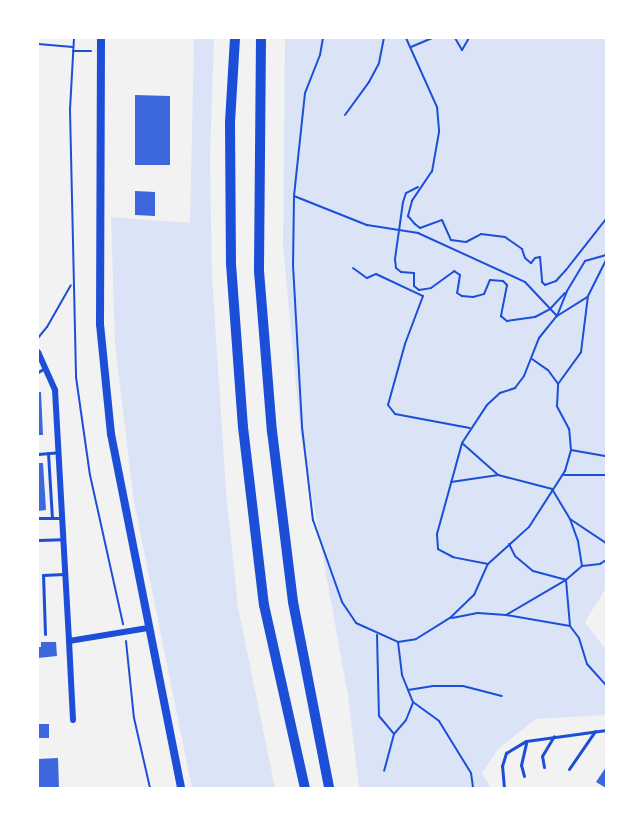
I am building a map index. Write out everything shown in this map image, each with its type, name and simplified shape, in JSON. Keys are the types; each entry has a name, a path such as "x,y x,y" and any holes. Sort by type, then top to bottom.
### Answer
{"highway":[{"path":"235,38 230,123 231,264 243,428 264,605 305,789"},
{"path":"261,38 259,271 272,431 293,602 329,789"}],"street":[{"path":"101,38 100,324 111,434 181,789"},
{"path":"38,352 55,390 73,720"},
{"path":"69,641 148,628"}],"lane":[{"path":"38,372 45,368"},
{"path":"38,454 59,452"},
{"path":"48,453 52,518"},
{"path":"38,518 62,518"},
{"path":"38,540 63,539"},
{"path":"45,634 43,575 65,574"},
{"path":"504,788 502,766 506,753 526,741 606,730"},
{"path":"568,769 596,731"},
{"path":"543,767 542,756 554,736"},
{"path":"524,776 521,765 526,741"}],"path":[{"path":"74,38 70,110 76,377 90,475 125,631 134,718 150,789"},
{"path":"323,38 320,55 305,93 294,196 293,266 302,427 313,520 342,602 356,623 377,635 398,642 416,639 450,618 474,595 488,564 529,527 563,475 571,450 569,429 557,406 558,384 581,352 588,296 606,260"},
{"path":"345,115 369,82 379,63 384,38"},
{"path":"406,38 437,107 439,132 432,171 419,186 408,216 420,228 442,220 452,240 466,242 481,234 505,237 522,249 525,258 531,262 540,257 542,282 546,285 561,276 606,219"},
{"path":"411,47 432,38"},
{"path":"456,38 462,50 469,38"},
{"path":"38,44 73,47"},
{"path":"419,186 406,193 397,230 396,268 401,272 414,273 414,286 419,290 431,288 454,271 458,272 457,293 462,296 473,297 484,294 490,280 503,281 507,285 501,316 507,321 535,317 550,309 567,291"},
{"path":"294,196 367,225 418,234 525,282 557,316"},
{"path":"488,564 453,557 438,549 437,534 462,443 470,428 500,393 515,388 532,359 539,338 557,316 567,291 585,261 606,255"},
{"path":"352,268 367,278 376,274 423,296 405,345 388,405 395,414 470,428"},
{"path":"38,338 47,327 73,282"},
{"path":"557,316 588,296"},
{"path":"532,359 548,370 558,384"},
{"path":"462,443 498,475"},
{"path":"571,450 606,456"},
{"path":"451,482 498,475 552,489 570,519 578,541 582,566"},
{"path":"563,475 606,475"},
{"path":"570,519 606,543"},
{"path":"509,544 514,556 533,571 566,580"},
{"path":"506,615 566,580 582,566 600,564 606,560"},
{"path":"566,580 570,626 579,638 587,664 606,685"},
{"path":"450,618 478,613 506,615 570,626"},
{"path":"377,635 379,716 394,734"},
{"path":"398,642 402,675 413,702 440,721 471,773 473,789"},
{"path":"408,690 432,686 463,686 502,696"},
{"path":"384,771 394,734 406,720 413,702"}],"shaded area":[{"path":"194,38 214,38 210,157 212,275 226,491 238,607 275,788 192,788 134,502 115,345 111,217 190,223"},
{"path":"285,38 606,38 606,588 585,622 606,650 606,715 536,719 499,748 482,773 491,788 359,788 348,696 300,429 283,246"}],"building":[{"path":"135,95 170,96 170,165 135,165"},
{"path":"135,191 155,192 155,216 135,215"},
{"path":"38,392 41,392 43,435 38,435"},
{"path":"38,463 43,463 46,510 38,511"},
{"path":"41,642 56,642 57,656 38,658 38,647 41,647"},
{"path":"38,724 49,724 49,738 38,738"},
{"path":"58,758 59,788 38,788 38,759"},
{"path":"606,767 606,788 596,782"}]}
